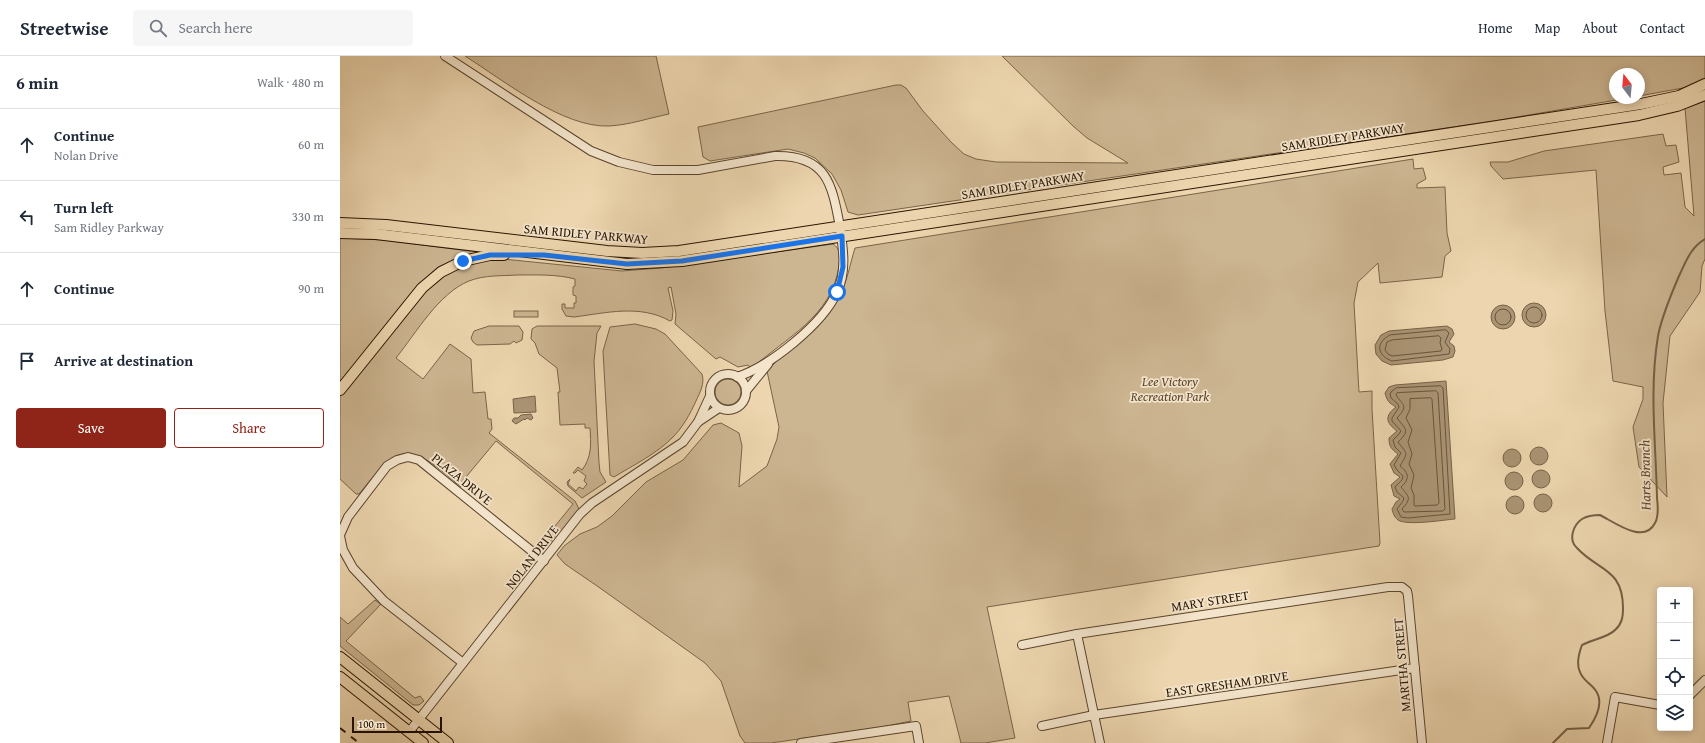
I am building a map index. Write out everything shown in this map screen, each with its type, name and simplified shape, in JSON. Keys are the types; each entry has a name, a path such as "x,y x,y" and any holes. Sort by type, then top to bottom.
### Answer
{"main road":[{"name":"SAM RIDLEY PARKWAY","path":"340,233 376,234 627,264 674,262 841,231 1641,104 1679,96 1705,84"},
{"name":"SAM RIDLEY PARKWAY","path":"340,223 386,225 584,249 642,253 679,251 841,231 1639,115 1677,106 1705,95"},
{"path":"340,390 422,288 441,272 463,261 490,255 544,255"},
{"path":"340,657 448,743"},
{"path":"340,677 423,743"}],"street":[{"path":"445,56 591,151 619,162 653,170 698,170 775,156 797,157 818,168 832,188 836,203 841,231 843,267 841,280 834,298 821,318 774,358 752,372 737,377"},
{"path":"746,391 774,358"},
{"path":"726,374 737,377 745,386 746,391 745,397 738,407 727,410 719,408 715,405 710,396 711,386 716,378 726,374"},
{"name":"NOLAN DRIVE","path":"409,732 420,720 462,663 544,562 580,514 586,508 678,446 686,439 698,422 710,396"},
{"name":"NOLAN DRIVE","path":"698,422 719,408"},
{"name":"PLAZA DRIVE","path":"462,663 384,601 353,568 343,550 340,536 348,517 387,466 397,460 408,457 420,460 544,562"},
{"name":"MARY STREET","path":"1022,645 1077,634 1394,586 1402,587"},
{"name":"MARTHA STREET","path":"1402,587 1408,596 1422,743"},
{"path":"1077,634 1100,743"},
{"name":"EAST GRESHAM DRIVE","path":"1042,726 1094,715 1415,668"},
{"path":"1693,692 1705,680"},
{"path":"1607,743 1616,697 1657,704"},
{"path":"801,743 916,726 919,743"}],"green space":[{"path":"465,56 656,56 669,114 632,123 609,126 591,125 553,111 534,101"},
{"path":"1002,56 1705,56 1705,259 1702,266 1700,292 1670,336 1663,403 1667,497 1639,467 1633,427 1643,399 1643,387 1613,381 1605,311 1596,170 1503,179 1491,166 1490,162 1508,162 1544,151 1663,134 1666,146 1676,145 1679,162 1663,167 1664,175 1681,173 1685,207 1694,216 1685,108 1688,107 1689,86 1645,95 1645,68 1609,68 1609,101 1494,121 858,215 848,212 841,190 832,174 815,158 804,153 788,149 710,161 703,157 698,127 901,85 906,88 923,111 951,142 964,154 976,159 996,162 1128,163 1087,138"},
{"name":"Lee Victory Recreation Park","path":"1413,159 1414,169 1423,168 1426,179 1417,184 1417,188 1445,187 1447,233 1451,251 1445,256 1442,277 1380,283 1378,263 1358,282 1354,303 1359,392 1372,391 1379,546 987,607 1015,738 985,743 961,743 949,696 908,702 911,721 882,727 771,743 745,743 740,736 721,681 705,663 565,564 557,555 564,546 580,534 597,527 612,516 646,482 683,460 713,425 721,423 739,433 742,446 739,487 767,466 777,439 779,427 767,371 807,335 834,305 841,293 855,248"},
{"path":"340,238 384,240 478,252 460,257 438,267 420,284 340,383"},
{"path":"833,244 839,251 840,257 834,284 827,300 805,325 751,369 748,365 738,367 720,357 716,359 675,324 676,314 671,287 668,288 673,311 672,320 670,321 659,316 635,311 611,312 574,317 566,316 562,309 562,304 565,304 565,308 574,308 574,303 576,303 576,296 573,295 575,279 568,277 531,275 499,276 475,279 458,287 438,304 396,358 423,379 450,344 471,359 473,393 485,392 488,419 491,419 492,429 489,433 575,501 579,509 554,541 546,537 573,504 496,441 461,483 463,485 461,487 427,460 407,454 398,455 388,461 359,494 356,494 340,479 340,396 419,297 449,271 470,262 493,258 622,271 661,268"},
{"path":"514,311 538,311 538,317 514,317"},
{"path":"635,324 656,329 665,334 702,374 703,378 699,394 689,415 673,437 652,454 614,477 610,475 603,351 610,327"},
{"path":"489,326 519,326 523,332 522,340 516,343 514,341 510,344 477,345 473,342 471,338 474,331"},
{"path":"537,326 601,326 597,333 594,361 599,463 600,472 606,482 582,498 568,486 567,482 570,479 568,484 576,491 579,487 583,489 587,484 584,481 586,476 578,470 573,473 578,467 582,470 588,460 591,445 590,428 585,428 585,424 560,425 558,392 560,392 557,368 539,354 535,343 531,339 532,329"},
{"path":"728,379 737,383 741,392 737,401 728,405 719,401 715,392 719,383"},
{"path":"375,600 381,604 346,641 415,698 420,696 424,701 419,705 413,705 340,646 340,617 348,624"}],"water":[{"path":"1534,303 1542,307 1546,315 1542,323 1534,327 1526,323 1522,315 1526,307"},
{"path":"1503,305 1511,309 1515,317 1511,325 1503,329 1495,325 1491,317 1495,309"},
{"path":"1447,326 1452,329 1454,334 1449,342 1454,346 1455,351 1453,357 1443,360 1391,365 1382,361 1376,354 1375,345 1381,335 1389,331"},
{"path":"1446,381 1455,519 1417,523 1403,522 1396,518 1392,509 1396,502 1400,499 1394,496 1391,485 1400,477 1394,473 1390,464 1398,454 1389,443 1389,438 1397,431 1389,422 1388,416 1396,407 1389,402 1385,393 1389,387 1395,385"},
{"path":"535,396 536,412 514,413 513,399"},
{"path":"531,414 533,418 531,420 527,418 516,424 512,421 514,418 518,418 521,415"},
{"path":"1539,447 1545,450 1548,456 1545,462 1539,465 1533,462 1530,456 1533,450"},
{"path":"1512,449 1518,452 1521,458 1518,464 1512,467 1506,464 1503,458 1506,452"},
{"path":"1541,470 1547,473 1550,479 1547,485 1541,488 1535,485 1532,479 1535,473"},
{"path":"1514,472 1520,475 1523,481 1520,487 1514,490 1508,487 1505,481 1508,475"},
{"path":"1543,494 1549,497 1552,503 1549,509 1543,512 1537,509 1534,503 1537,497"},
{"path":"1515,496 1521,499 1524,505 1521,511 1515,514 1509,511 1506,505 1509,499"}],"waterway":[{"name":"Harts Branch","path":"1553,743 1567,729 1589,728 1594,720 1599,705 1598,696 1594,689 1583,678 1579,669 1578,658 1582,645 1604,637 1612,632 1619,625 1623,614 1622,595 1619,585 1608,572 1585,556 1574,545 1572,537 1574,529 1582,519 1593,515 1600,515 1636,532 1644,532 1650,529 1655,523 1658,508 1653,397 1655,356 1658,336 1667,305 1684,265 1692,250 1705,239"}],"railway":[{"path":"340,728 359,743"}],"route":[{"path":"463,261 490,255 544,255 627,264 682,261 842,236 844,255 843,267 837,292"}]}
